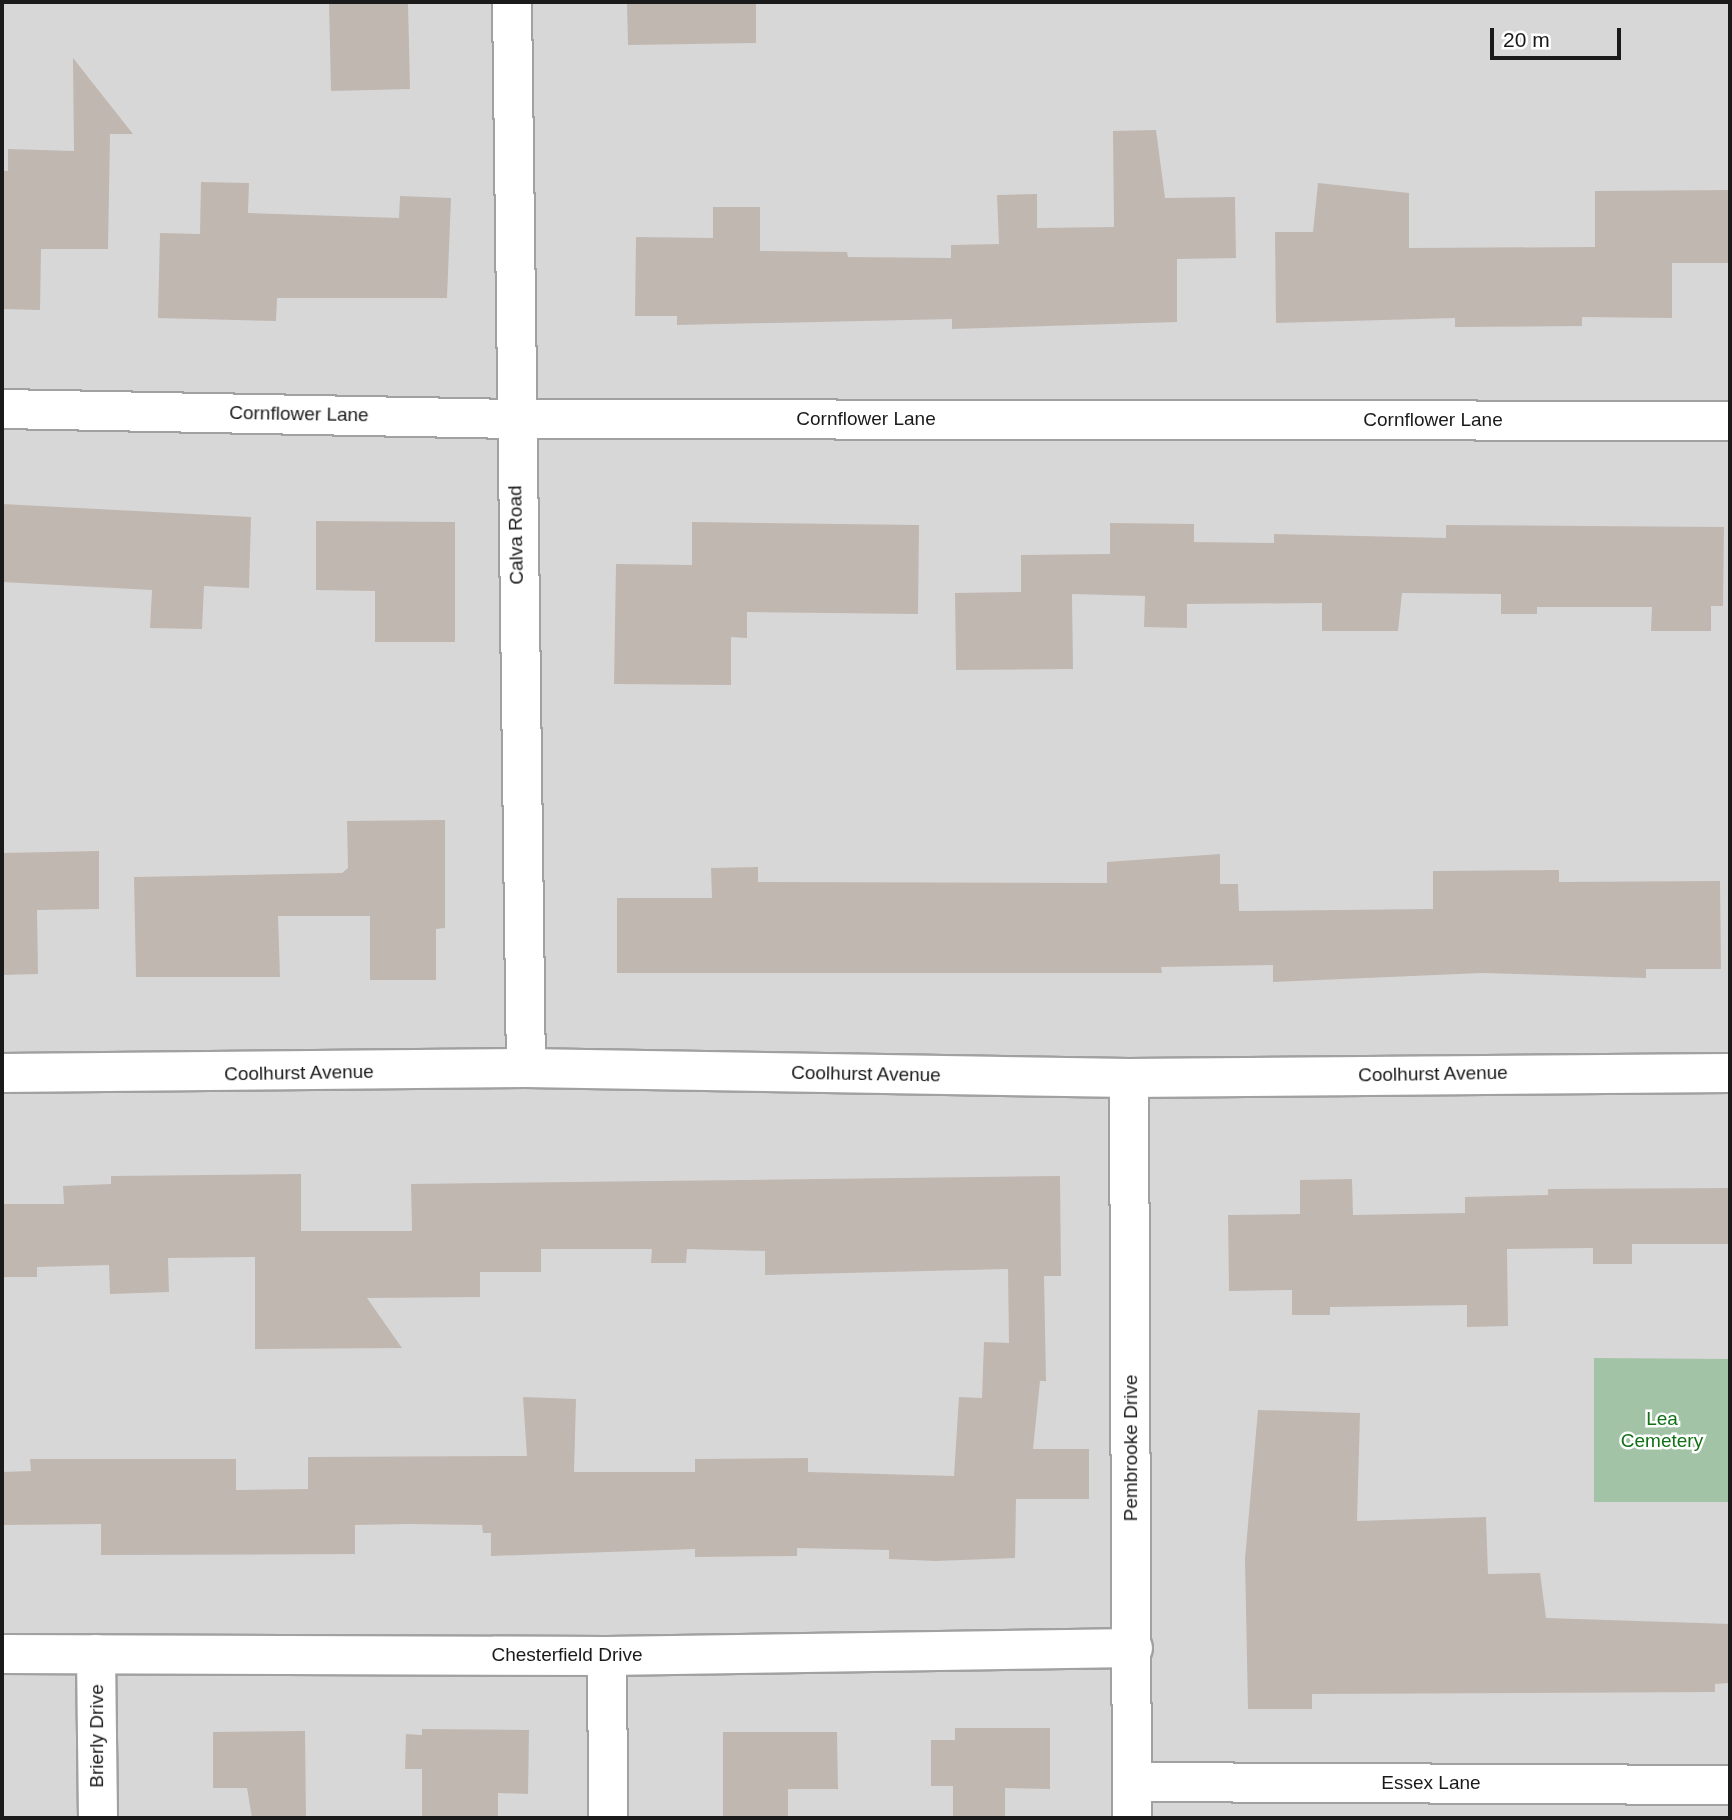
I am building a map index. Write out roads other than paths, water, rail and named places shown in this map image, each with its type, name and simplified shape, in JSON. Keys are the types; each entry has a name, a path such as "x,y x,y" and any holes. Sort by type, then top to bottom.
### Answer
{"street":[{"name":"Calva Road","path":"512,2 514,419 526,1068"},
{"name":"Cornflower Lane","path":"2,408 514,419 1730,421"},
{"name":"Coolhurst Avenue","path":"2,1073 526,1068 1129,1078 1730,1073"},
{"name":"Pembrooke Drive","path":"1129,1078 1132,1800"},
{"name":"Chesterfield Drive","path":"2,1654 607,1656 1133,1648"},
{"name":"Brierly Drive","path":"96,1654 98,1818"},
{"path":"607,1656 608,1818"},
{"name":"Essex Lane","path":"1132,1800 1730,1785"}],"park label":[{"name":"Lea Cemetery","path":"1662,1430"}]}
